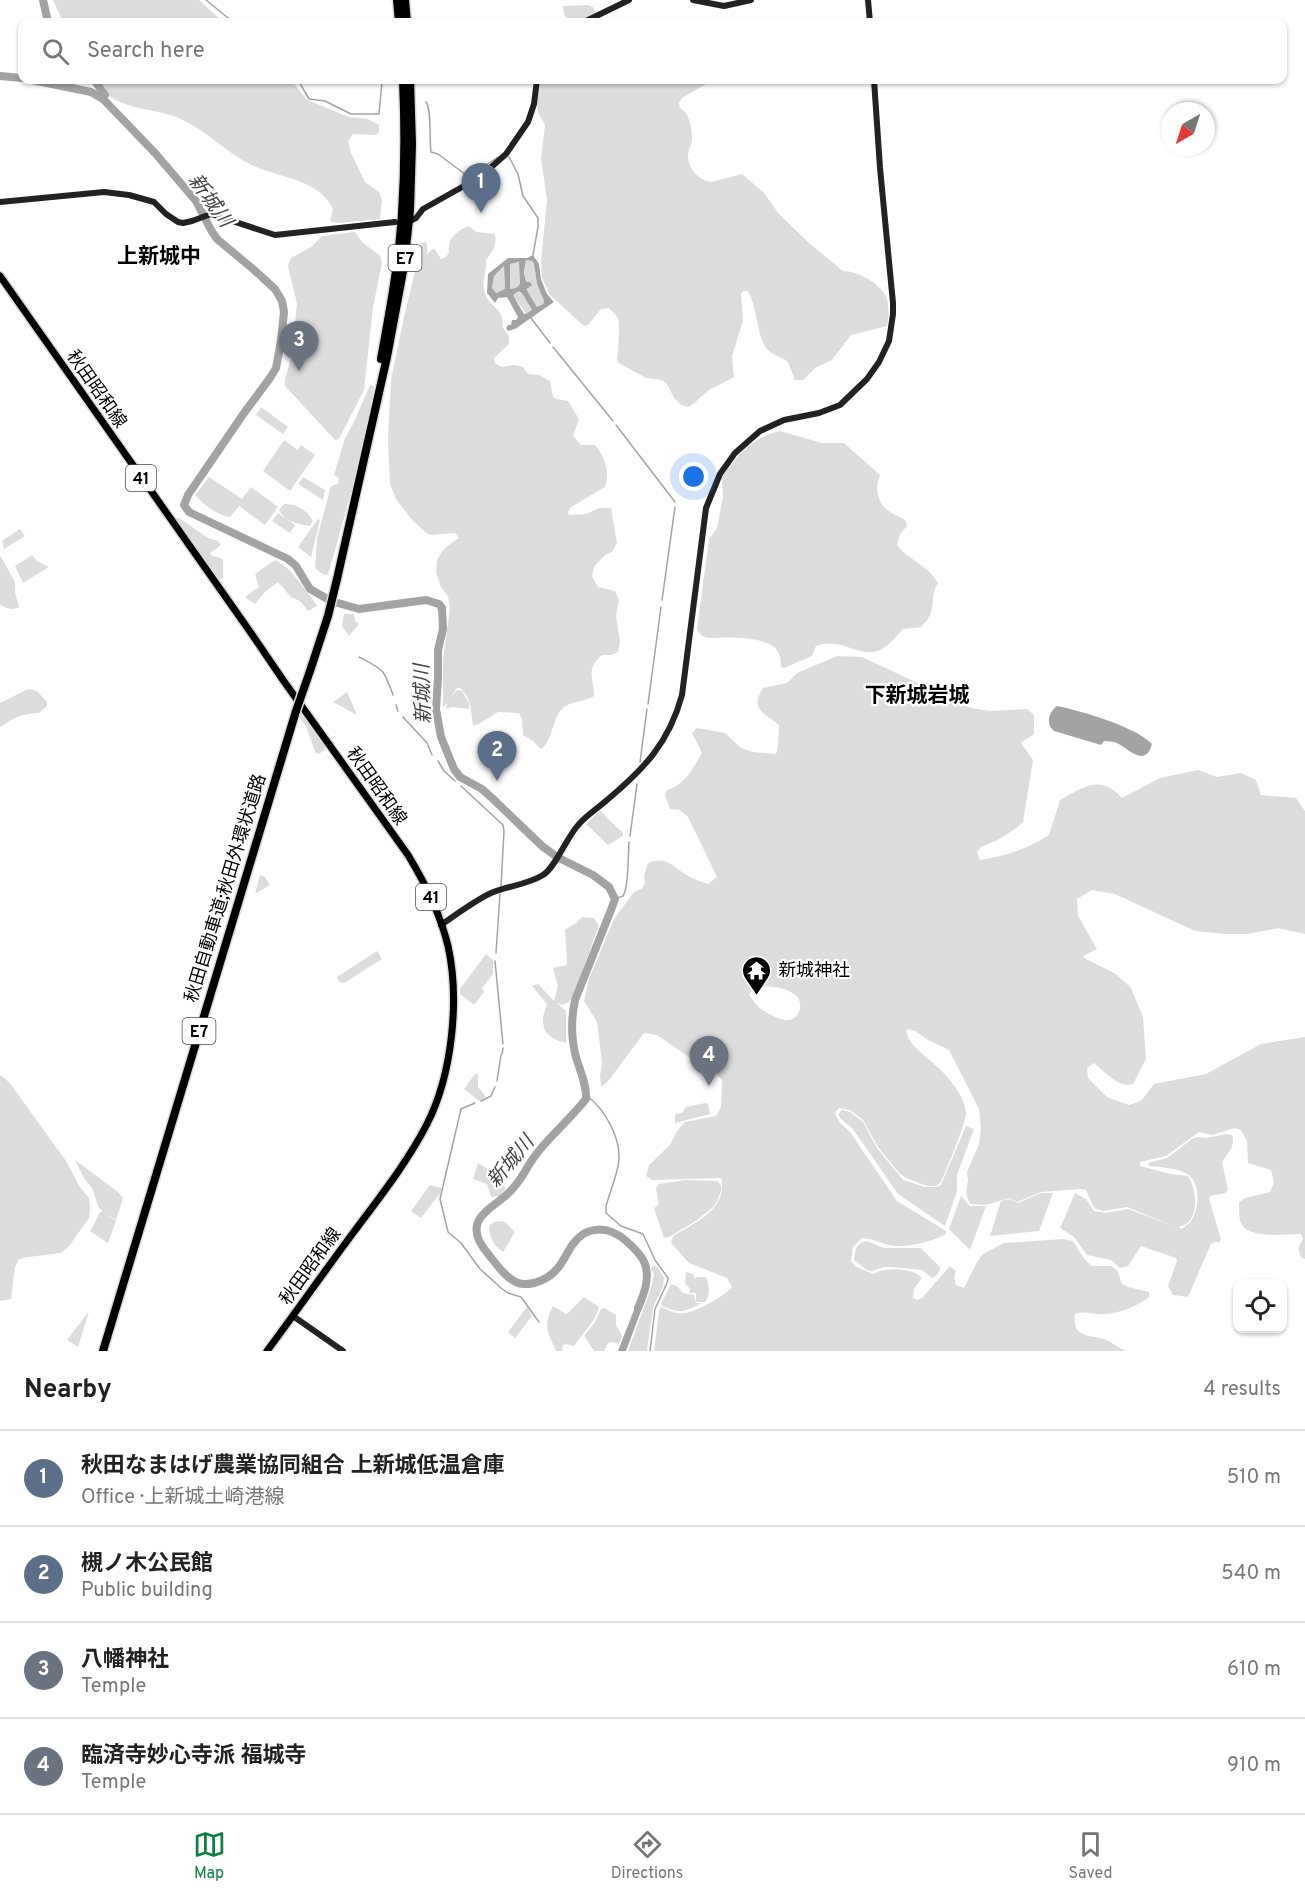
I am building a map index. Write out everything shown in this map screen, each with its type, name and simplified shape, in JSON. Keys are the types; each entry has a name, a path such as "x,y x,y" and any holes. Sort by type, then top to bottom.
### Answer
{"highway":[{"path":"398,0 399,18"},
{"path":"405,0 407,18"},
{"name":"秋田自動車道;秋田外環状道路","path":"370,433 393,292 402,212 405,135 403,84"},
{"name":"秋田自動車道;秋田外環状道路","path":"103,1351 296,711 328,615 337,579 398,304 404,266 410,210 412,155 410,84"}],"main road":[{"name":"秋田昭和線","path":"0,276 408,855 426,885 448,947 453,1021 448,1060 428,1123 404,1163 267,1351"}],"street":[{"path":"592,18 629,0"},
{"path":"693,0 723,6 751,0"},
{"path":"868,0 870,18"},
{"path":"412,220 423,209 480,177 506,154 528,122 534,104 536,84"},
{"path":"441,925 489,894 542,876 552,867 561,848 579,824 631,780 648,762 677,714 683,686 706,508 720,474 735,453 760,431 784,420 819,413 840,405 867,379 879,362 889,341 893,303 874,84"},
{"path":"0,202 104,192 129,195 154,202 172,220 183,223 211,214 275,235 395,222"},
{"path":"293,1316 343,1351"}],"shaded area":[{"path":"53,0 199,0 219,18 61,18"},
{"path":"588,5 593,7 596,14 588,18 567,18 564,15 563,6"},
{"path":"98,84 294,84 307,100 349,117 368,119 379,125 379,132 376,135 353,134 348,141 351,153 365,182 379,192 382,200 380,219 338,223 330,221 333,209 327,199 308,185 250,164 196,127 176,117 131,106 102,90"},
{"path":"540,84 706,84 682,98 679,103 691,125 692,139 688,161 692,169 702,179 711,182 742,174 764,193 779,214 809,243 843,271 860,275 881,289 888,304 887,326 851,335 832,360 815,368 803,380 795,380 788,362 770,352 764,344 751,298 748,291 743,291 741,294 743,321 732,356 734,377 709,390 688,407 681,405 662,380 646,378 619,363 617,360 619,322 608,308 601,309 588,325 584,326 550,295 542,278 541,262 547,200 541,158 545,125 538,112"},
{"path":"469,226 476,232 495,234 494,248 486,260 484,290 487,298 502,316 502,326 509,336 509,344 494,358 495,363 501,367 515,365 523,367 528,374 539,375 550,381 553,397 568,401 579,419 573,436 581,445 595,445 607,470 605,487 571,507 568,512 569,515 586,514 599,508 611,508 617,543 612,552 605,555 594,567 592,576 598,587 615,591 619,600 616,616 620,642 618,652 602,655 597,660 592,669 594,696 563,708 556,718 548,740 541,749 523,735 522,719 519,713 498,712 477,725 473,725 469,701 460,688 457,688 450,698 457,690 462,691 469,703 469,709 452,707 446,709 447,703 443,708 443,659 450,609 448,596 441,587 436,572 437,560 446,547 459,538 455,533 430,535 424,531 396,499 390,484 388,440 391,380 422,243 425,241 427,244 427,254 434,248 441,259 449,253 449,244 453,236"},
{"path":"355,232 362,242 380,256 382,263 373,307 364,390 339,439 335,440 285,386 292,355 297,304 288,266 291,258 311,247 322,236"},
{"path":"533,255 539,264 541,279 547,294 554,302 515,329 508,331 506,328 508,325 511,325 512,320 518,317 507,297 498,298 495,303 487,293 488,274 508,258 527,258","holes":["526,260 532,261 537,284 544,301 537,307 527,289 532,285 526,282 524,273","519,262 520,284 510,289 510,264","504,266 505,289 496,293 492,288 494,276","519,291 522,293 532,310 524,314 513,295"]},
{"path":"526,260 534,264 537,284 544,301 537,307 528,292 524,279"},
{"path":"520,262 520,284 510,289 510,264"},
{"path":"504,266 505,289 496,293 492,288 494,276"},
{"path":"519,291 532,310 526,314 513,295"},
{"path":"370,385 374,386 365,442 329,572 327,575 322,574 315,568 317,538 331,486 338,484 339,478 334,475 345,438"},
{"path":"261,407 288,427 283,434 256,415"},
{"path":"780,431 822,443 844,443 880,475 877,491 880,502 887,510 905,520 907,526 900,534 897,545 929,572 938,583 932,610 921,627 903,629 888,645 875,652 859,651 834,644 816,646 812,656 784,668 781,667 777,650 767,643 742,638 708,638 697,630 709,539 717,528 723,497 722,478 746,448 762,437"},
{"path":"284,440 298,450 301,445 315,455 290,491 263,471"},
{"path":"209,477 242,499 251,487 278,507 265,525 239,506 230,517 216,512 195,495"},
{"path":"303,477 325,490 323,500 298,484"},
{"path":"284,504 297,506 304,511 313,521 310,526 288,520 279,510"},
{"path":"278,513 295,525 290,533 272,521"},
{"path":"176,518 208,538 218,541 221,545 210,553 223,560 223,578 218,580"},
{"path":"318,519 320,520 311,557 298,547"},
{"path":"20,529 25,536 4,549 2,541"},
{"path":"0,555 15,582 19,607 14,609 0,605"},
{"path":"32,555 37,561 49,567 23,583 15,566"},
{"path":"275,560 290,571 317,606 308,611 278,582 255,604 246,598 259,587 255,574"},
{"path":"344,614 354,614 355,621 359,624 349,636 342,626"},
{"path":"837,656 862,657 971,708 990,711 1027,709 1034,715 1034,734 1021,743 1033,760 1023,822 998,840 981,847 977,852 980,860 1016,851 1049,835 1060,800 1092,785 1106,786 1122,798 1160,778 1198,770 1217,777 1241,773 1256,780 1261,795 1296,798 1305,811 1305,934 1278,928 1247,934 1195,931 1115,894 1092,890 1077,899 1078,916 1097,949 1083,956 1116,974 1131,988 1143,1017 1146,1059 1133,1084 1117,1082 1094,1063 1087,1068 1088,1078 1107,1097 1129,1105 1141,1101 1154,1084 1206,1074 1261,1044 1305,1037 1305,1259 1299,1251 1303,1239 1301,1234 1267,1235 1250,1231 1240,1221 1239,1202 1245,1198 1270,1192 1274,1182 1271,1170 1248,1163 1247,1141 1241,1130 1235,1128 1212,1135 1199,1132 1166,1156 1140,1162 1140,1166 1188,1176 1194,1190 1195,1206 1190,1220 1178,1227 1182,1229 1193,1218 1197,1204 1197,1190 1192,1178 1183,1172 1149,1166 1148,1163 1167,1158 1198,1137 1232,1135 1232,1146 1222,1162 1228,1190 1225,1193 1210,1196 1209,1199 1221,1240 1211,1244 1188,1297 1173,1295 1168,1286 1176,1258 1141,1246 1128,1266 1120,1268 1111,1260 1087,1255 1074,1237 1060,1228 1075,1193 1086,1199 1094,1211 1106,1213 1128,1209 1176,1227 1127,1207 1103,1211 1094,1208 1086,1190 1080,1189 1041,1192 1017,1202 1009,1198 986,1205 971,1204 966,1192 967,1172 979,1144 981,1129 979,1109 949,1050 908,1029 906,1031 913,1045 949,1079 965,1105 963,1125 941,1182 936,1186 927,1186 906,1178 878,1147 863,1120 850,1110 839,1108 835,1113 897,1201 946,1231 946,1234 933,1240 908,1246 892,1246 862,1238 853,1247 851,1261 855,1266 873,1274 884,1270 899,1269 918,1274 922,1278 914,1289 913,1298 917,1300 922,1298 950,1266 956,1271 954,1277 956,1285 964,1288 983,1254 1004,1243 1063,1239 1073,1241 1091,1266 1111,1266 1117,1270 1122,1284 1149,1292 1149,1297 1121,1311 1110,1314 1082,1312 1075,1314 1076,1327 1082,1334 1104,1339 1126,1351 654,1351 661,1307 673,1312 690,1312 717,1299 732,1287 727,1278 689,1263 671,1243 673,1236 700,1220 715,1206 722,1189 721,1178 652,1180 646,1176 649,1165 670,1145 685,1122 716,1116 721,1107 722,1080 712,1069 699,1064 657,1035 644,1033 609,1080 601,1086 602,1062 597,1022 584,1001 589,979 614,919 634,892 645,884 644,876 648,863 666,862 690,877 708,884 717,877 688,817 680,810 670,809 665,795 667,790 679,784 688,775 702,753 692,733 697,728 725,733 741,748 753,752 776,754 779,725 760,710 759,695 763,688 787,683 797,673","holes":["763,986 779,988 794,994 800,1001 798,1014 786,1020 760,1008 749,994 755,988"]},
{"path":"28,689 37,691 47,702 47,706 39,713 18,717 0,727 0,703"},
{"path":"347,692 357,715 333,702"},
{"path":"1057,706 1094,716 1134,732 1152,744 1149,752 1140,756 1114,742 1104,741 1101,745 1054,731 1049,718"},
{"path":"299,711 325,746 319,754 315,752 306,726 298,716"},
{"path":"600,811 623,833 623,836 608,845 586,824"},
{"path":"260,875 265,877 270,885 255,894"},
{"path":"582,917 594,918 599,925 569,1002 562,1005 556,1002 566,1011 566,1043 553,1038 544,1029 543,1015 547,1004 532,986 538,984 554,1001 558,986 553,968 567,963 565,930"},
{"path":"377,951 382,959 344,983 340,982 337,977"},
{"path":"486,954 493,960 493,974 482,988 484,992 474,1005 460,994 460,989"},
{"path":"475,1074 478,1074 478,1087 486,1097 479,1101 464,1089"},
{"path":"0,1075 9,1082 66,1161 80,1187 89,1198 90,1208 89,1218 69,1246 61,1253 19,1259 15,1267 11,1299 0,1301"},
{"path":"708,1104 710,1114 675,1123 675,1114 682,1113 686,1107"},
{"path":"842,1110 850,1112 863,1122 877,1148 903,1180 925,1187 941,1185 966,1126 974,1129 957,1175 957,1191 945,1226 898,1194 853,1129 840,1118 838,1114"},
{"path":"75,1160 123,1198 116,1220 104,1213 116,1221 108,1243 90,1231 99,1213 103,1211 99,1208 92,1188 85,1180"},
{"path":"478,1163 504,1179 505,1189 500,1196 491,1197 487,1184 473,1179"},
{"path":"685,1180 718,1181 722,1188 713,1207 697,1220 664,1238 654,1208 659,1205 656,1188 659,1184"},
{"path":"430,1185 442,1188 439,1196 421,1218 411,1211"},
{"path":"1041,1193 1053,1193 1039,1231 990,1236 1001,1201 1009,1199 1018,1203"},
{"path":"961,1196 970,1206 986,1206 970,1250 949,1229"},
{"path":"502,1221 515,1232 503,1252 493,1241 489,1226 494,1222"},
{"path":"867,1241 884,1248 921,1248 940,1267 939,1272 932,1278 922,1270 884,1267 872,1271 867,1270 854,1260 857,1247 860,1243"},
{"path":"653,1265 658,1268 664,1278 663,1286 653,1308 647,1351 628,1351 650,1291 654,1274 651,1269"},
{"path":"686,1272 693,1274 695,1279 706,1277 709,1290 705,1302 696,1302 696,1293 689,1293 690,1289 685,1283"},
{"path":"671,1284 677,1286 683,1293 694,1295 696,1303 702,1303 682,1311 662,1306"},
{"path":"584,1297 599,1307 595,1317 574,1346 566,1344 563,1345 562,1351 556,1351 547,1328 553,1306 566,1314"},
{"path":"639,1297 645,1300 626,1351 618,1351"},
{"path":"527,1307 532,1316 515,1338 508,1332"},
{"path":"604,1308 616,1315 616,1325 622,1336 619,1344 608,1343 604,1351 594,1351 584,1336 595,1322 601,1309"},
{"path":"89,1311 78,1347 67,1340"}],"waterway":[{"path":"43,0 47,18"},
{"path":"206,0 228,18"},
{"name":"新城川","path":"0,76 18,78"},
{"name":"新城川","path":"52,84 91,92 103,99 155,153 196,201 217,239 275,289 282,301 284,312 276,368 188,495 184,505 189,512 288,559 296,566 310,589 331,601 359,609 426,600 439,604 442,608 443,629 438,650 436,709 441,737 454,769 460,777 482,789 542,846 557,857 593,875 609,887 615,899 575,1000 573,1043 586,1099 540,1149 508,1194 483,1215 476,1231 483,1248 504,1273 523,1284 541,1281 553,1273 573,1244 585,1233 598,1230 612,1232 631,1245 644,1261 647,1281 638,1308"},
{"path":"97,84 105,95 103,99"},
{"path":"300,84 309,99 325,101 351,114 379,114 382,84"},
{"path":"426,102 430,118 431,152 438,154 466,175 474,173 498,157"},
{"path":"509,157 518,174 523,196 538,218 533,255"},
{"path":"531,318 550,343"},
{"path":"553,347 613,421"},
{"path":"616,425 675,502"},
{"path":"662,600 675,507"},
{"path":"648,704 661,607"},
{"path":"359,657 382,671 393,695"},
{"path":"396,705 398,711"},
{"path":"640,762 647,709"},
{"path":"403,717 427,743 432,755"},
{"path":"438,761 444,771 455,781"},
{"path":"630,836 637,784"},
{"path":"461,786 503,825 501,886"},
{"path":"615,899 623,896 625,892 629,842"},
{"path":"496,953 500,894"},
{"path":"495,961 503,1044"},
{"path":"502,1054 503,1048"},
{"path":"497,1081 501,1055"},
{"path":"481,1101 491,1096 495,1087"},
{"path":"587,1096 600,1108 610,1124 619,1151 616,1177 606,1206 606,1213 621,1226 643,1234 655,1260 668,1278 655,1309 650,1351"},
{"path":"475,1103 461,1109 440,1199 448,1232 461,1243 480,1269 501,1288 521,1297 539,1322"}],"place":[{"name":"秋田なまはげ農業協同組合 上新城低温倉庫","path":"481,213"},
{"name":"八幡神社","path":"299,371"},
{"name":"槻ノ木公民館","path":"497,781"},
{"name":"新城神社","path":"757,996"},
{"name":"臨済寺妙心寺派 福城寺","path":"709,1086"}],"district":[{"name":"上新城中","path":"159,256"},
{"name":"下新城岩城","path":"917,695"}]}
